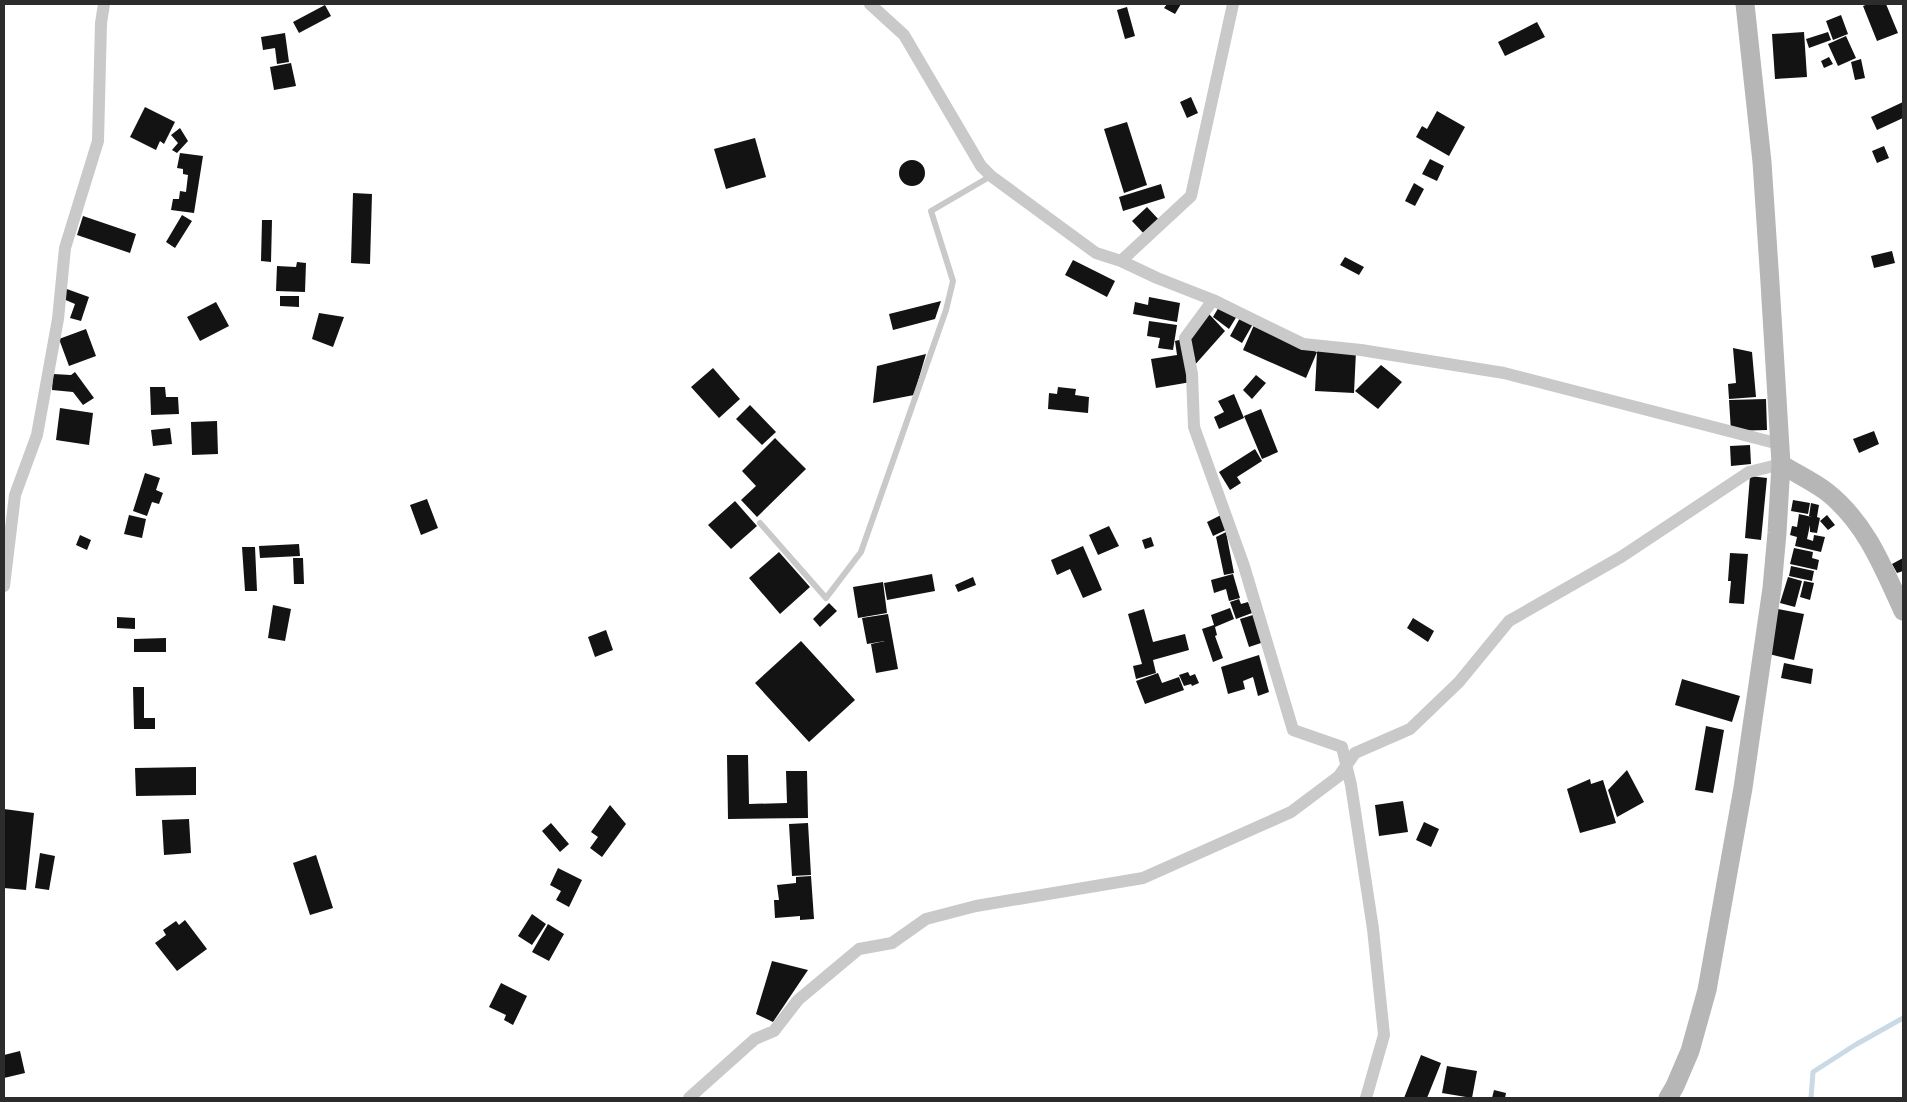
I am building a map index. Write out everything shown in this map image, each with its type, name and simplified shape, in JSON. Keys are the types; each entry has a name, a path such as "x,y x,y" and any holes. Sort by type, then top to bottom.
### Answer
{"main road":[{"path":"1668,1098 1690,1051 1708,990 1728,880 1772,588 1781,464 1762,171 1745,4"},
{"path":"1781,464 1826,491 1850,514 1871,542 1903,611"}],"street":[{"path":"4,586 15,495 37,435 58,319 65,248 98,141 101,23 104,4"},
{"path":"870,4 904,34 982,166 991,176 1096,253 1121,261 1157,278 1213,300 1303,344 1361,350 1504,373 1779,444"},
{"path":"1121,261 1191,196 1233,4"},
{"path":"1213,300 1185,338 1192,374 1194,427 1244,566 1293,730 1342,747 1351,785 1373,928 1384,1035 1366,1098"},
{"path":"689,1098 755,1039 774,1031 798,1000 859,949 892,943 926,919 976,906 1143,878 1291,812 1339,776 1355,753 1410,729 1459,682 1509,621 1621,557 1749,472 1781,464"}],"lane":[{"path":"760,523 826,598 861,552 946,310 953,281 931,211 991,176"}],"building":[{"path":"1167,4 1181,4 1175,14 1164,8"},
{"path":"1868,4 1886,4 1898,33 1877,41 1863,6"},
{"path":"325,5 331,16 299,33 293,22"},
{"path":"1127,7 1135,36 1125,39 1117,10"},
{"path":"1841,15 1848,34 1833,40 1826,21"},
{"path":"1537,22 1545,37 1505,56 1498,42"},
{"path":"1804,32 1807,77 1775,79 1772,34"},
{"path":"1828,32 1831,40 1809,48 1806,39"},
{"path":"285,33 289,62 277,64 275,48 263,50 261,37"},
{"path":"1846,36 1856,58 1838,66 1828,44"},
{"path":"1829,57 1833,64 1824,68 1821,61"},
{"path":"1861,59 1865,78 1855,80 1851,62"},
{"path":"291,63 296,86 274,90 270,67"},
{"path":"1191,97 1198,113 1187,118 1180,102"},
{"path":"1903,102 1903,118 1877,130 1871,117"},
{"path":"145,107 175,122 164,144 160,141 156,150 130,137"},
{"path":"1437,111 1465,127 1449,156 1416,137 1422,126 1427,129"},
{"path":"1127,122 1147,185 1124,193 1104,129"},
{"path":"180,128 188,141 177,153 172,150 178,143 171,135"},
{"path":"755,138 766,177 726,189 714,149"},
{"path":"1884,146 1889,158 1877,163 1872,151"},
{"path":"180,153 203,156 194,213 171,210 173,199 179,199 180,191 186,192 188,175 183,174 183,169 177,168"},
{"path":"1430,159 1444,166 1437,181 1422,174"},
{"path":"912,160 921,164 925,173 921,182 912,186 903,182 899,173 903,164"},
{"path":"1414,183 1424,189 1415,206 1405,201"},
{"path":"1161,184 1165,198 1123,211 1119,197"},
{"path":"353,193 372,194 370,264 351,263"},
{"path":"1147,207 1161,222 1146,236 1132,221"},
{"path":"182,215 192,221 175,248 166,242"},
{"path":"83,216 136,234 130,253 77,235"},
{"path":"262,220 272,220 271,262 261,261"},
{"path":"1892,251 1895,263 1874,268 1871,256"},
{"path":"1345,257 1364,267 1359,275 1340,265"},
{"path":"1073,260 1115,281 1107,297 1065,275"},
{"path":"297,262 306,263 305,292 276,291 277,266 296,267"},
{"path":"64,288 89,297 81,321 70,318 75,304 61,298"},
{"path":"280,296 299,296 299,307 280,306"},
{"path":"1149,297 1180,303 1177,322 1133,314 1135,302 1148,305"},
{"path":"941,301 935,319 893,330 889,314"},
{"path":"216,302 229,326 200,341 187,317"},
{"path":"1220,305 1237,316 1229,329 1213,317"},
{"path":"319,313 344,317 333,347 312,339"},
{"path":"1209,314 1225,331 1193,367 1187,341"},
{"path":"1241,316 1253,324 1242,343 1230,336"},
{"path":"1149,321 1177,325 1173,350 1158,348 1160,338 1147,336"},
{"path":"1254,325 1317,352 1306,378 1243,350"},
{"path":"86,329 96,356 69,366 59,339"},
{"path":"1183,339 1191,382 1156,388 1151,359 1177,355 1175,341"},
{"path":"1733,348 1752,352 1756,397 1729,399 1728,384 1736,383"},
{"path":"1318,349 1356,351 1354,393 1315,391"},
{"path":"926,354 914,395 873,403 877,366"},
{"path":"1381,365 1402,382 1378,409 1355,391"},
{"path":"713,368 740,399 719,418 691,387"},
{"path":"75,372 94,398 83,405 73,392 52,390 53,374 71,375"},
{"path":"1256,375 1266,383 1252,399 1243,390"},
{"path":"150,387 165,387 166,397 178,397 179,414 151,415"},
{"path":"1058,387 1076,389 1075,395 1089,397 1088,413 1048,409 1049,393 1057,394"},
{"path":"1234,394 1244,418 1219,429 1214,417 1224,412 1218,401"},
{"path":"1766,399 1767,430 1731,431 1729,400"},
{"path":"750,405 776,432 762,445 736,419"},
{"path":"60,408 93,413 89,445 56,440"},
{"path":"1261,409 1278,452 1262,459 1244,416"},
{"path":"217,421 218,454 192,455 191,422"},
{"path":"170,428 172,444 153,446 151,430"},
{"path":"1874,431 1879,444 1859,453 1853,439"},
{"path":"775,438 806,469 757,517 741,500 756,486 742,471"},
{"path":"1750,445 1751,464 1731,466 1730,446"},
{"path":"1255,449 1262,461 1237,477 1241,483 1230,490 1219,472"},
{"path":"145,473 160,478 156,490 163,493 159,504 152,502 147,516 133,511"},
{"path":"1750,476 1767,478 1761,540 1745,538"},
{"path":"427,499 438,528 421,535 410,505"},
{"path":"1793,500 1810,503 1808,514 1791,511"},
{"path":"735,501 757,526 731,549 708,525"},
{"path":"1811,503 1819,505 1817,517 1820,518 1817,533 1810,532 1810,525 1807,539 1813,541 1814,535 1825,537 1821,552 1795,546 1797,537 1790,535 1792,526 1797,527 1799,514 1812,517 1809,516"},
{"path":"129,515 146,519 142,538 124,534"},
{"path":"1221,515 1228,529 1213,536 1207,522"},
{"path":"1827,515 1835,525 1828,530 1820,521"},
{"path":"1109,526 1119,546 1098,555 1089,535"},
{"path":"1226,532 1234,573 1224,575 1216,537"},
{"path":"80,535 91,540 87,550 76,545"},
{"path":"1151,537 1154,546 1145,549 1142,540"},
{"path":"299,544 300,556 260,558 259,546"},
{"path":"1083,546 1102,590 1083,598 1070,569 1057,575 1051,560"},
{"path":"242,547 255,547 257,591 245,591"},
{"path":"1794,548 1813,552 1812,558 1819,560 1817,570 1790,564"},
{"path":"779,552 810,587 780,614 749,578"},
{"path":"1730,553 1748,554 1744,604 1729,603 1731,581 1728,581"},
{"path":"293,558 303,558 304,584 294,584"},
{"path":"1903,558 1903,571 1897,573 1892,564"},
{"path":"1791,566 1814,571 1812,581 1789,576"},
{"path":"932,574 935,591 887,600 884,583"},
{"path":"1233,574 1240,598 1229,601 1226,589 1214,593 1211,580"},
{"path":"973,577 976,585 958,592 955,585"},
{"path":"1788,577 1802,581 1795,607 1780,603"},
{"path":"1804,581 1814,583 1810,600 1800,597"},
{"path":"883,582 887,613 858,618 853,587"},
{"path":"1239,599 1241,604 1248,602 1252,613 1236,619 1230,602"},
{"path":"829,603 837,611 820,627 813,619"},
{"path":"273,605 291,609 285,641 268,638"},
{"path":"1230,608 1234,619 1215,627 1217,635 1215,636 1223,658 1213,662 1202,629 1214,625 1211,615"},
{"path":"1144,609 1153,642 1185,634 1189,650 1153,660 1156,673 1136,679 1133,666 1142,664 1128,614"},
{"path":"1778,609 1804,614 1794,660 1769,654"},
{"path":"888,614 898,669 876,673 871,644 885,641 867,644 862,618"},
{"path":"1256,614 1264,642 1249,647 1240,619"},
{"path":"117,617 135,618 135,629 117,628"},
{"path":"1413,618 1434,631 1428,642 1407,628"},
{"path":"606,630 613,650 595,657 588,637"},
{"path":"166,638 166,652 134,652 134,639"},
{"path":"801,641 855,700 809,742 755,683"},
{"path":"1259,655 1269,692 1258,696 1253,677 1243,681 1245,689 1228,694 1221,667"},
{"path":"1784,663 1813,669 1811,684 1781,678"},
{"path":"1188,672 1190,676 1195,674 1199,683 1192,686 1191,684 1184,686 1179,675"},
{"path":"1158,673 1162,683 1179,677 1184,690 1145,704 1136,681"},
{"path":"1682,679 1740,696 1732,722 1675,705"},
{"path":"133,687 144,687 144,718 155,718 155,729 134,729"},
{"path":"1706,726 1724,730 1713,793 1695,790"},
{"path":"727,755 748,755 749,804 787,803 786,771 807,771 808,818 728,819"},
{"path":"196,767 196,795 136,796 135,768"},
{"path":"1627,770 1644,802 1617,817 1608,790"},
{"path":"1590,779 1591,784 1603,780 1616,823 1580,833 1567,789"},
{"path":"1403,801 1408,832 1379,836 1375,805"},
{"path":"610,805 626,824 602,857 590,848 598,837 591,832"},
{"path":"4,809 34,813 26,890 4,888"},
{"path":"189,819 191,853 164,855 162,820"},
{"path":"1424,822 1439,829 1431,847 1416,840"},
{"path":"551,823 569,844 560,852 542,831"},
{"path":"808,823 811,875 792,876 789,824"},
{"path":"40,853 55,856 49,890 35,888"},
{"path":"316,855 333,908 310,915 293,863"},
{"path":"558,868 582,880 569,907 556,900 561,891 550,885"},
{"path":"811,876 814,919 800,920 800,916 775,918 774,900 779,900 777,885 796,883 796,877"},
{"path":"532,914 546,924 532,945 518,936"},
{"path":"185,920 207,949 177,971 155,943 166,935 163,930 176,921 179,925"},
{"path":"548,924 564,934 549,961 532,952"},
{"path":"772,961 808,970 773,1022 756,1014"},
{"path":"501,983 527,996 513,1025 504,1020 506,1015 489,1007"},
{"path":"20,1051 25,1073 4,1078 4,1055"},
{"path":"1421,1055 1441,1063 1427,1098 1404,1098"},
{"path":"1447,1066 1477,1071 1472,1098 1442,1093"},
{"path":"1494,1090 1506,1093 1505,1098 1492,1098"}],"waterway":[{"path":"1811,1098 1813,1072 1855,1045 1903,1018"}]}
